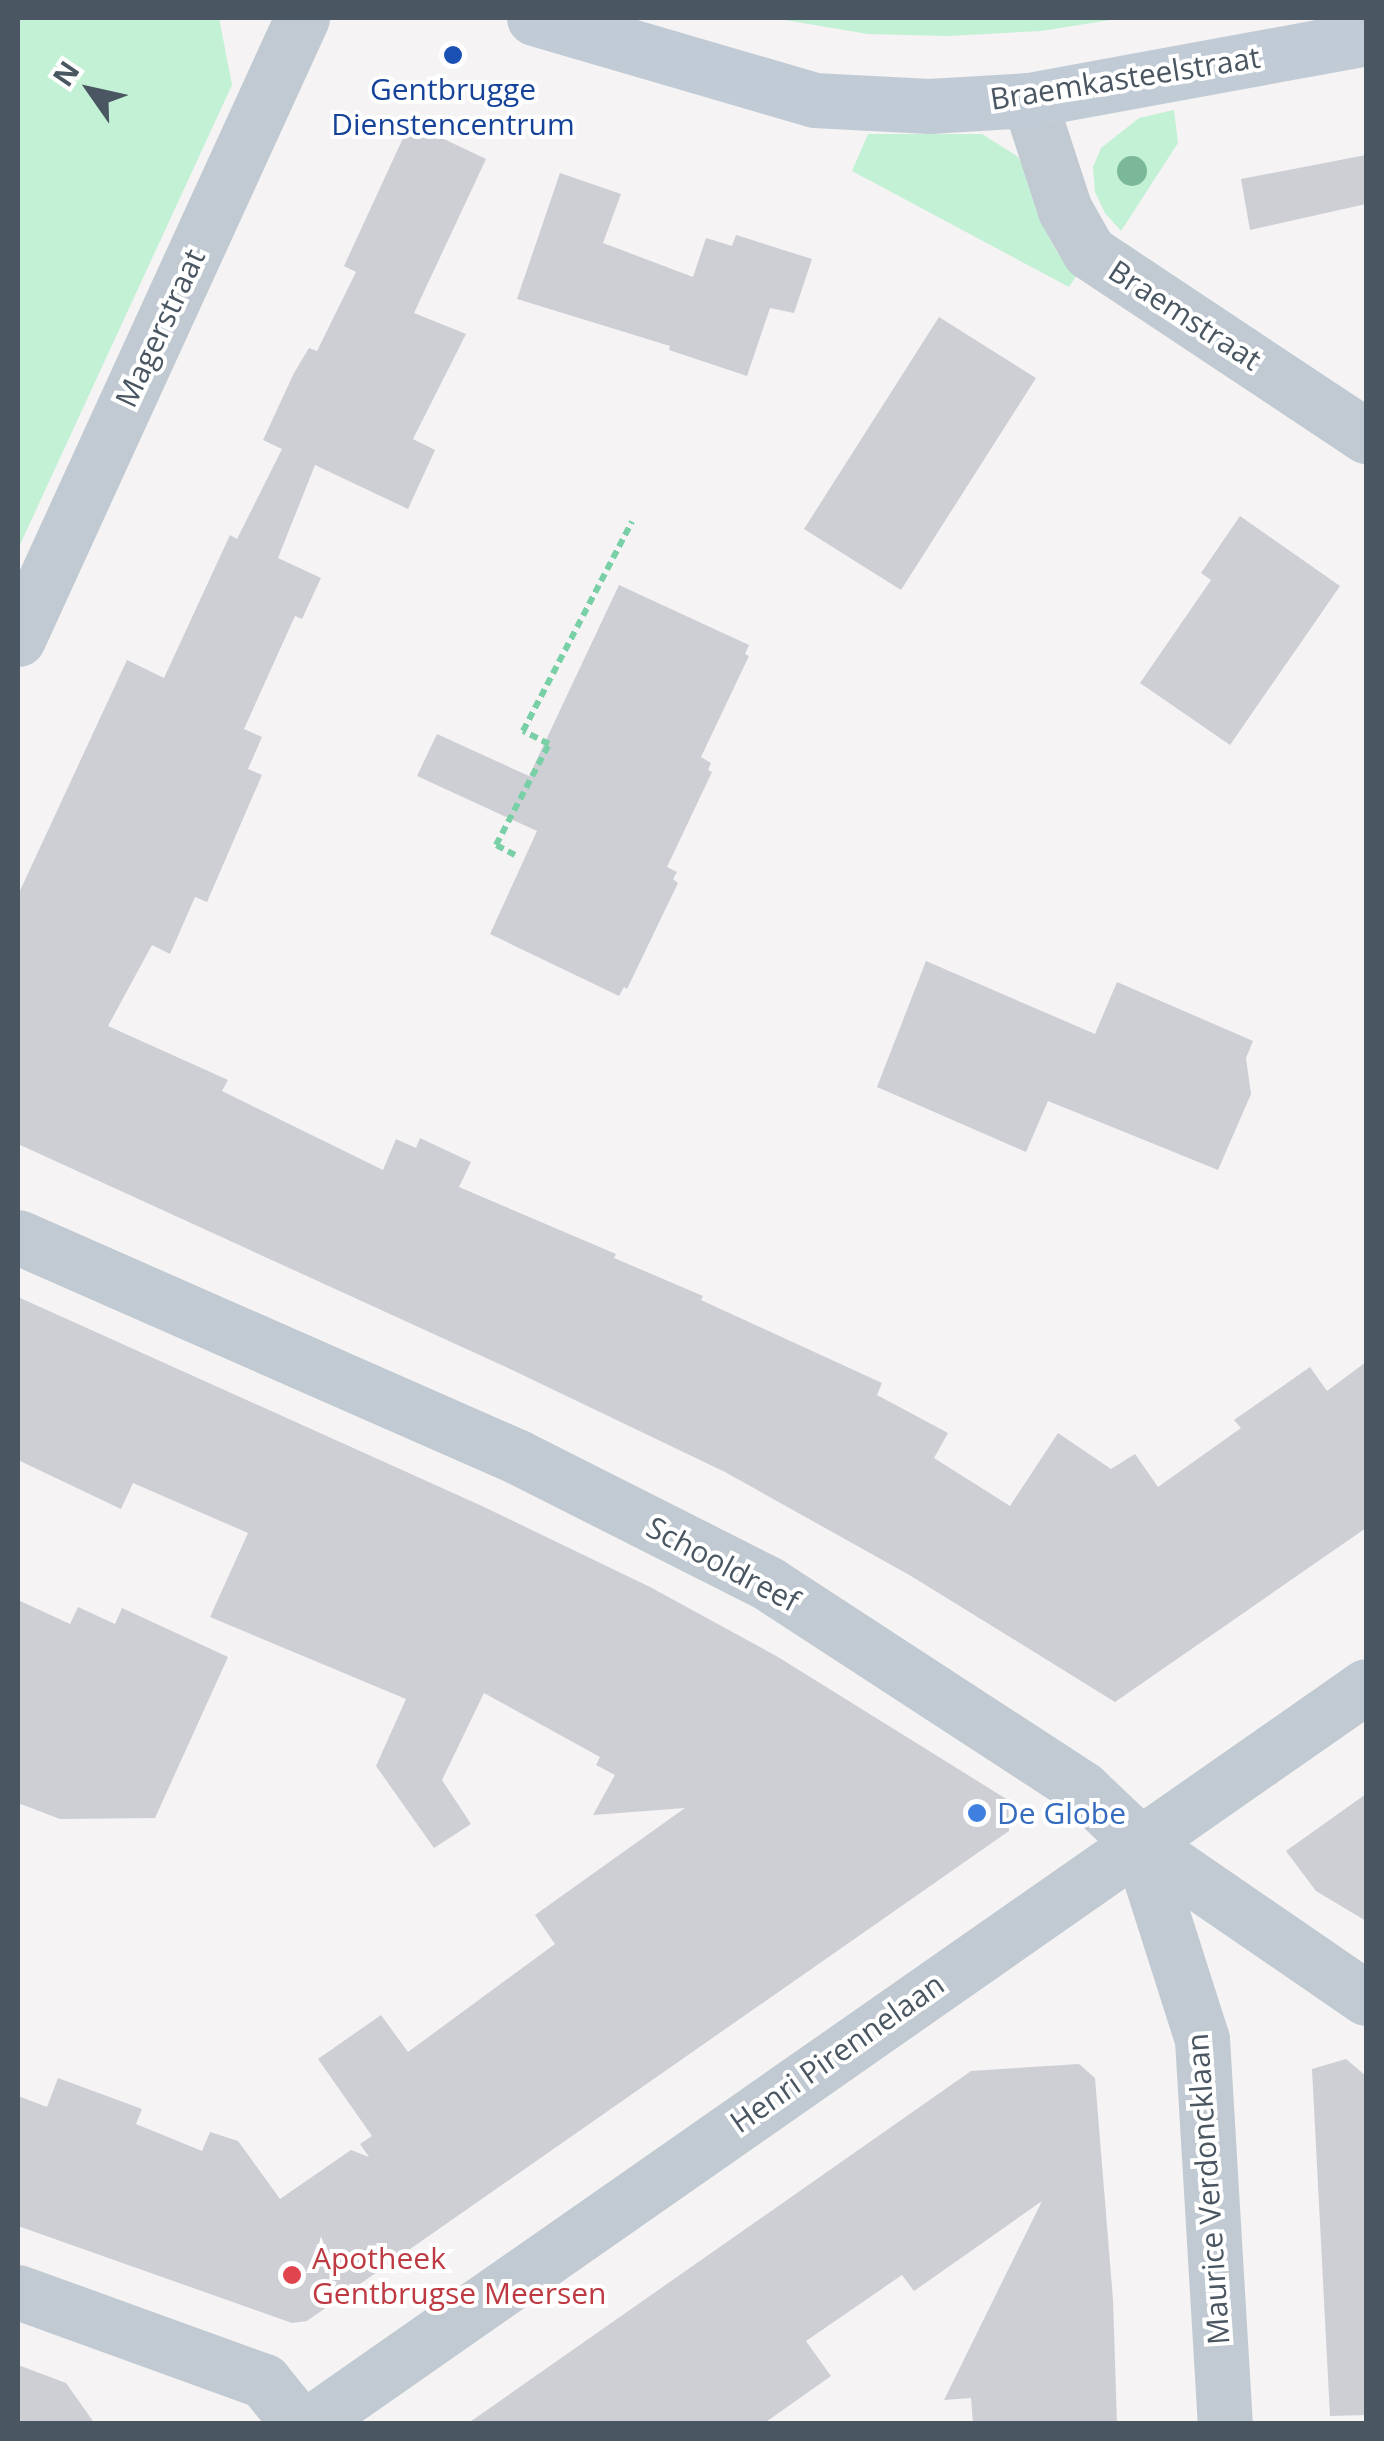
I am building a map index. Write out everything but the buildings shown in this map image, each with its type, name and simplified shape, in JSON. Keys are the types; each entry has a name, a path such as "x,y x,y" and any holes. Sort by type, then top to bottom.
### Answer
{"street":[{"name":"Magerstraat","path":"18,638 302,18"},
{"name":"Braemkasteelstraat","path":"534,18 814,100 929,106 1028,100 1366,38"},
{"name":"Braemstraat","path":"1028,100 1065,210 1089,252 1366,436"},
{"name":"Schooldreef","path":"18,1237 518,1457 769,1584 1083,1788 1138,1842 1366,1998"},
{"name":"Henri Pirennelaan","path":"309,2424 1366,1686"},
{"name":"Maurice Verdoncklaan","path":"1138,1842 1202,2039 1225,2424"},
{"path":"18,2292 264,2381 299,2424"}],"path":[{"path":"515,854 496,845 549,744 523,731 632,522"}],"green space":[{"path":"18,18 219,18 232,85 18,549"},
{"path":"773,18 1123,18 1041,31 948,36 868,34"},
{"path":"1174,110 1178,143 1121,231 1105,213 1095,192 1093,167 1101,148 1139,118"},
{"path":"868,134 982,134 1017,156 1029,173 1042,224 1058,254 1078,273 1069,287 852,171"}],"place":[{"name":"Gentbrugge Dienstencentrum","path":"453,55"},
{"name":"De Globe","path":"977,1813"},
{"name":"Apotheek Gentbrugse Meersen","path":"292,2275"}]}
